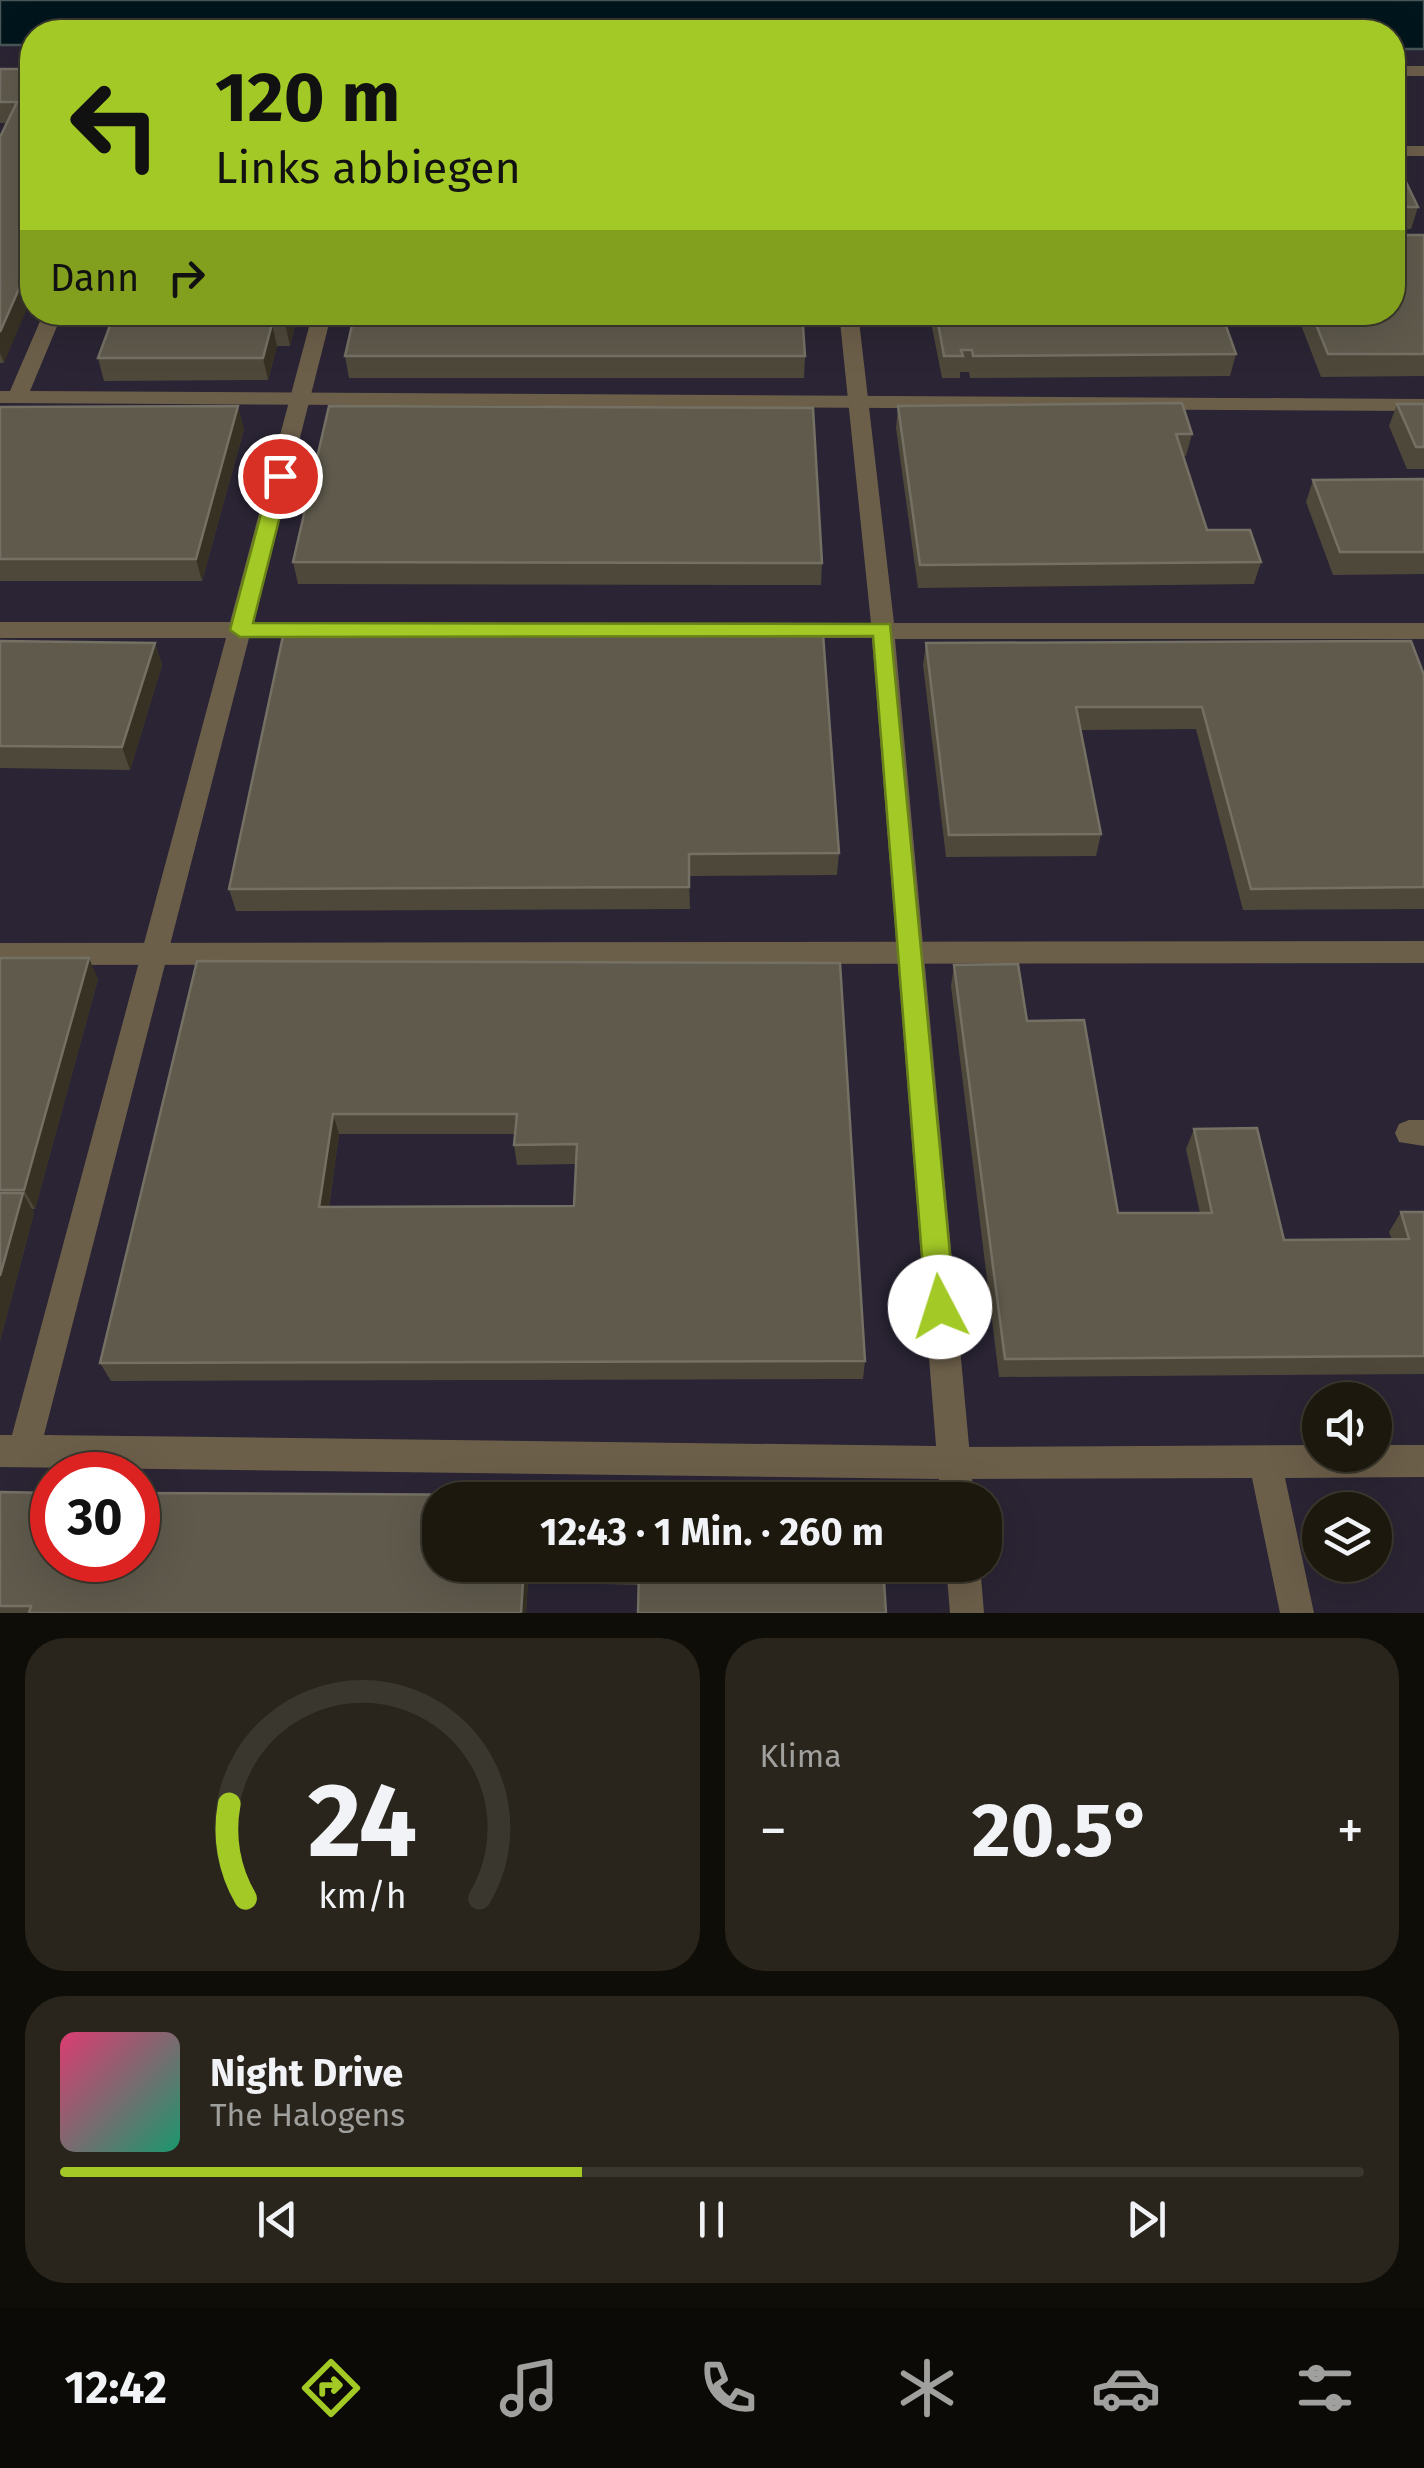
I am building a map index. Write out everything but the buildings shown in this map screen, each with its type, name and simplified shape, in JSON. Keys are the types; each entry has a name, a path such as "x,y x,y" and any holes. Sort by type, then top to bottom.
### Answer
{"street":[{"path":"47,325 9,397 1424,405"},
{"path":"320,325 155,955 12,1451 954,1464 1424,1461"},
{"path":"849,325 883,629 956,1482"},
{"path":"0,630 1424,630"},
{"path":"0,954 1424,952"},
{"path":"1265,1462 1296,1613"},
{"path":"964,1582 967,1613"}],"shaded area":[{"path":"0,46 20,46 20,325 1405,325 1405,50 1424,50 1424,1613 0,1613"}],"water":[{"path":"0,0 1424,0 1424,49 1405,49 1405,20 20,20 20,45 0,45"}],"route":[{"path":"280,476 240,630 883,629 940,1307"}]}
